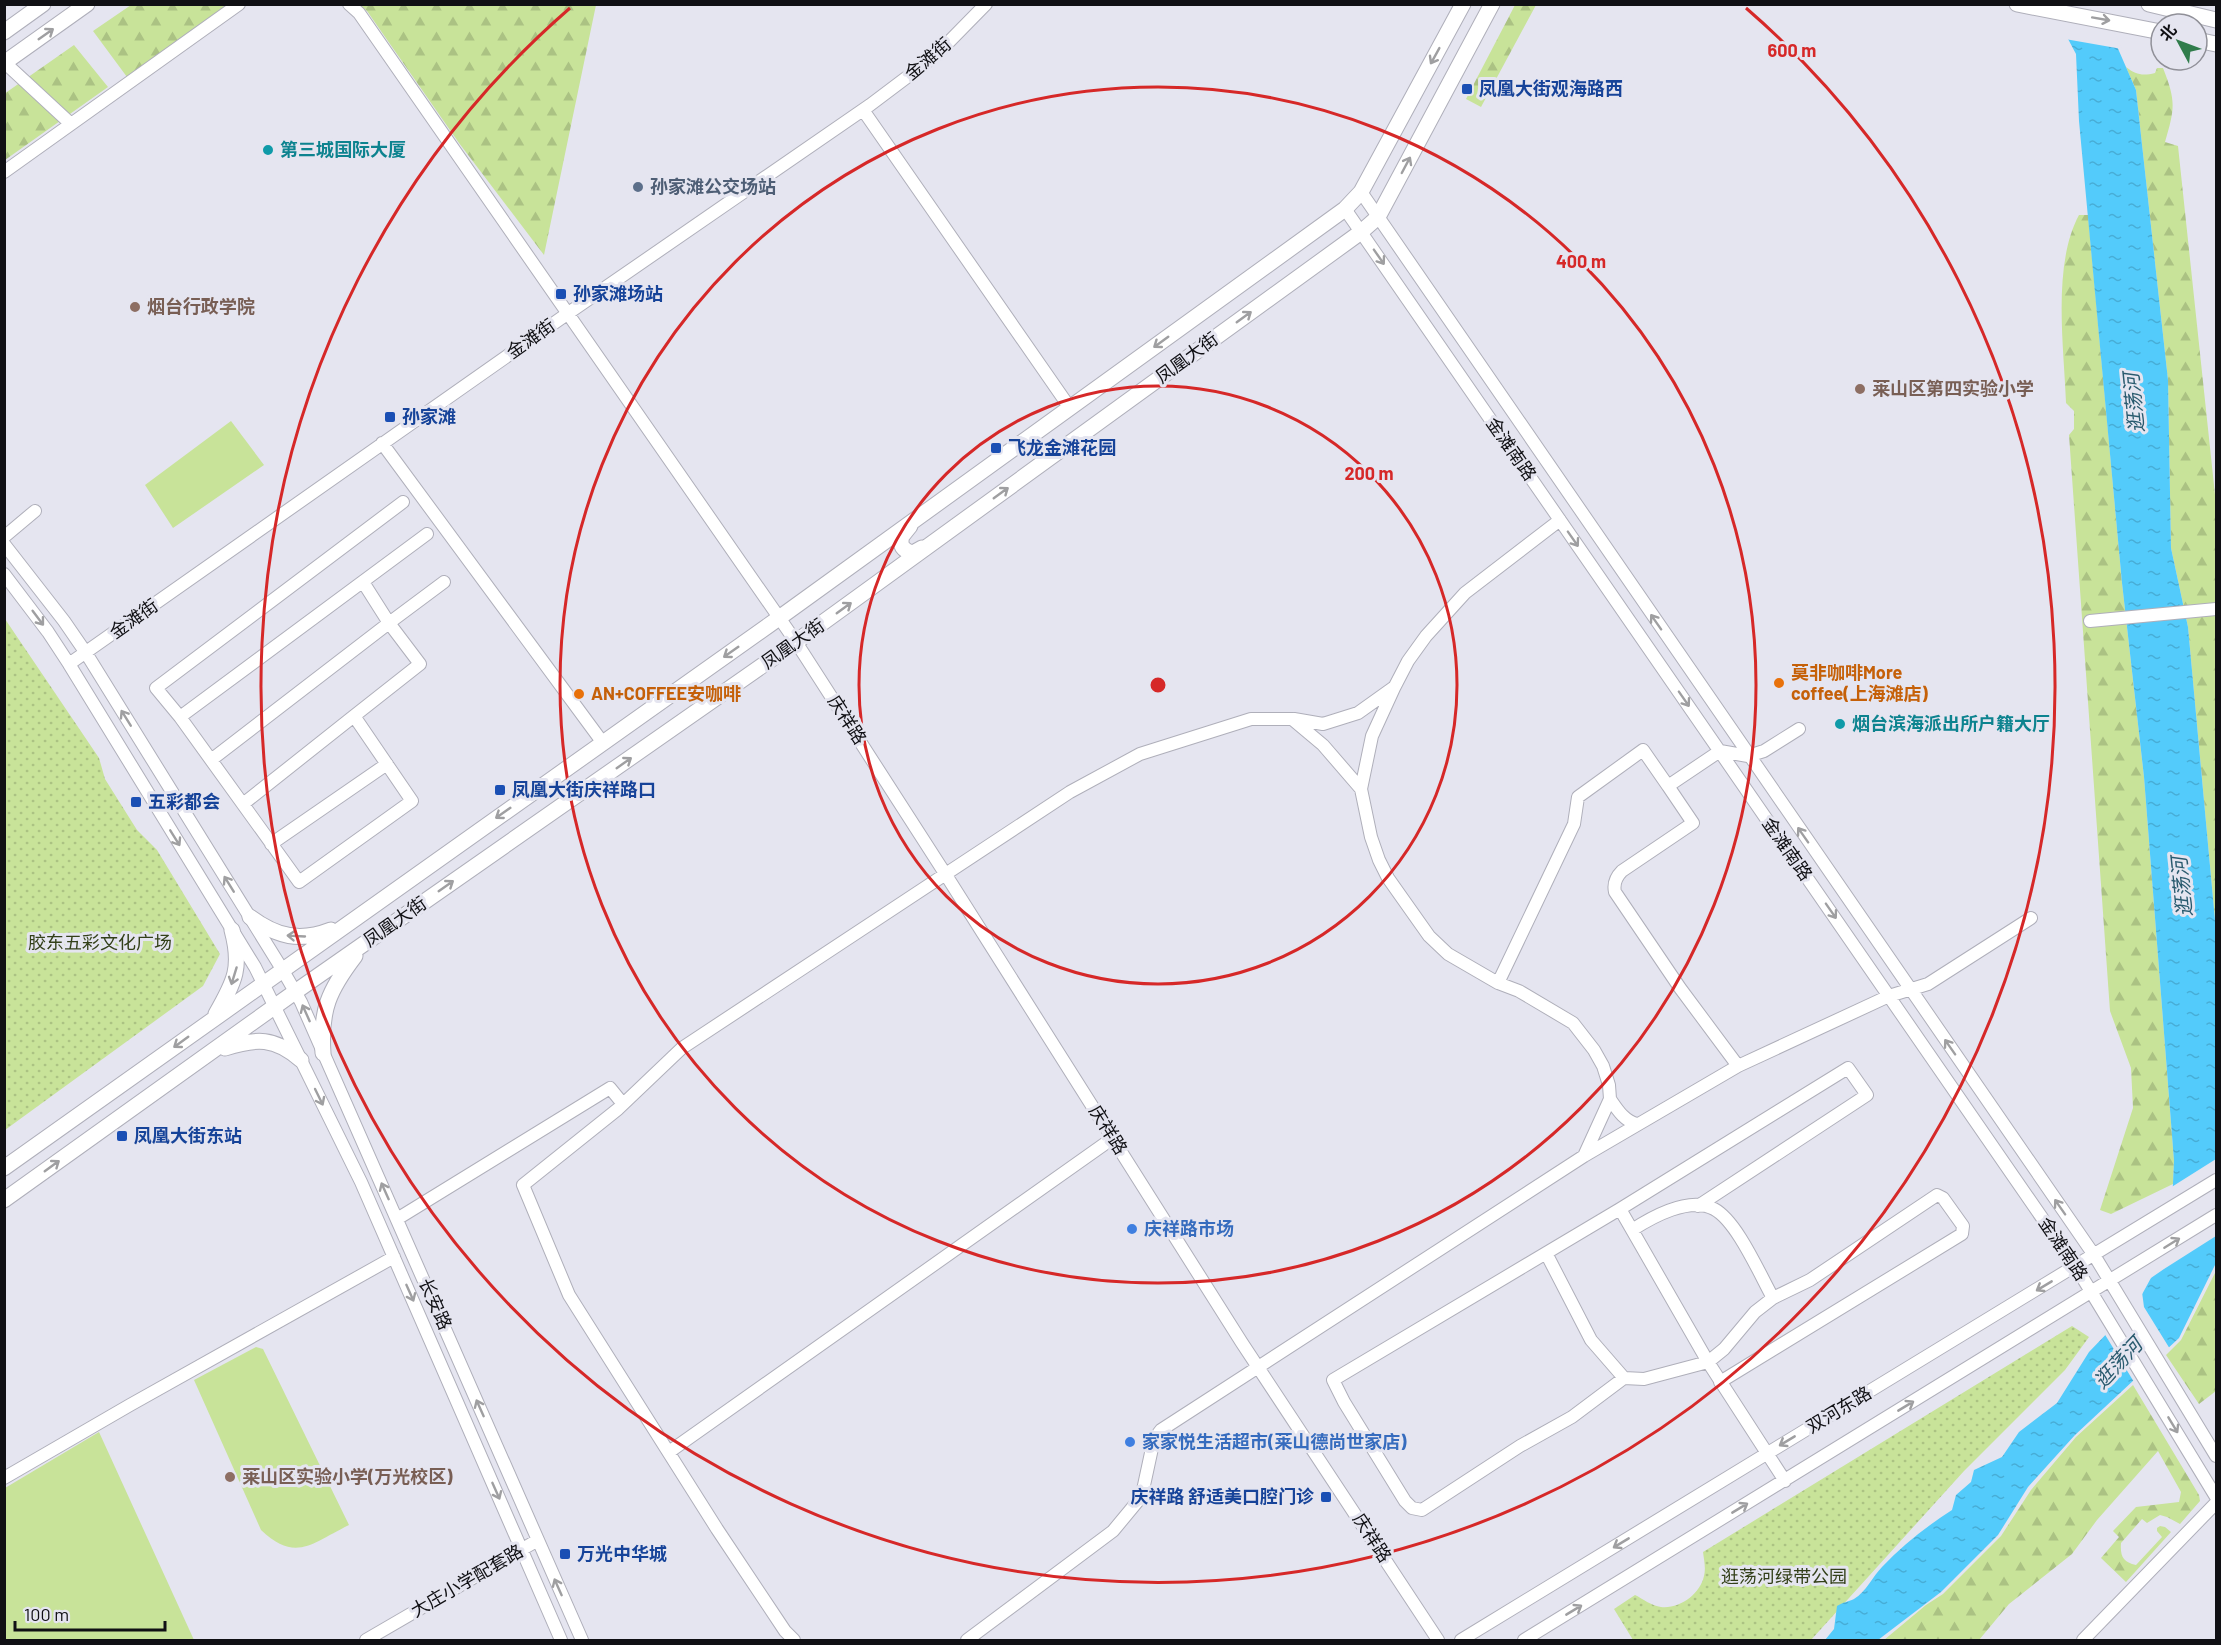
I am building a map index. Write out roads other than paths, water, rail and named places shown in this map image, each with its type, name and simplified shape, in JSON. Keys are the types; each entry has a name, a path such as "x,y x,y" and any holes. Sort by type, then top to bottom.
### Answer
{"main road":[{"path":"4,32 43,4"},
{"path":"5,63 87,4"},
{"name":"凤凰大街","path":"4,1167 779,618 1345,209 1360,192 1463,4"},
{"name":"凤凰大街","path":"4,1200 295,992 796,642 1361,232 1378,217 1492,4"},
{"path":"2017,4 2149,29"},
{"path":"2149,4 2182,12"},
{"path":"1280,256 1262,273 1260,280 1265,290 1269,292 1276,290 1299,277"},
{"path":"921,516 904,531 900,541 905,550 912,553 939,539"},
{"path":"640,717 665,703 672,702 679,707 680,713 675,722 651,744"},
{"path":"250,917 280,935 303,937 324,933 345,925"},
{"path":"214,1018 234,978 237,950 232,930"},
{"path":"323,1053 322,1028 329,997 342,973 366,943"},
{"path":"211,1053 248,1041 264,1040 291,1051 301,1060"}],"street":[{"path":"4,172 239,4"},
{"name":"庆祥路","path":"350,4 359,13 796,642 1258,1367 1438,1641"},
{"name":"金滩街","path":"69,664 382,443 863,110 935,56 986,4"},
{"path":"5,63 71,124"},
{"path":"863,110 1070,408"},
{"name":"金滩南路","path":"1360,192 2094,1256 2217,1456"},
{"name":"金滩南路","path":"1345,209 2076,1267 2217,1497"},
{"path":"1441,347 1458,335"},
{"path":"382,443 603,743"},
{"path":"354,716 412,801 298,882 180,717 156,688 403,502"},
{"path":"4,537 35,511"},
{"path":"1560,520 1465,593 1426,636 1408,661 1372,736 1361,789 1371,837 1379,860 1388,878 1429,936 1448,954 1498,983 1519,991 1573,1023 1594,1050 1603,1066 1609,1085 1610,1099 1584,1156"},
{"path":"180,717 427,534"},
{"name":"长安路","path":"4,544 86,653 295,992 582,1641"},
{"name":"长安路","path":"4,574 69,664 262,983 361,1182 561,1641"},
{"path":"243,804 420,664 389,623 363,582"},
{"path":"211,760 444,582"},
{"path":"2090,621 2217,609"},
{"path":"794,1641 717,1529 569,1295 523,1185 623,1104 682,1048 1070,792 1140,754 1251,719 1292,719 1323,724 1358,713 1394,688"},
{"path":"1292,719 1323,745 1361,789"},
{"path":"1668,786 1720,751 1748,756 1764,751 1799,729"},
{"path":"1498,983 1574,824 1578,797 1643,750 1693,823 1622,871 1615,879 1615,892 1680,988 1738,1066"},
{"path":"271,844 387,764"},
{"path":"967,1641 1113,1532 1137,1502 1143,1490 1154,1439 1161,1430 1637,1124 1738,1066 1889,996 1928,984 2031,918"},
{"path":"1698,1206 1867,1095 1848,1068 1620,1209 1333,1380 1405,1501 1413,1508 1422,1509 1521,1446 1572,1417 1624,1377 1644,1379 1708,1362 1724,1349 1755,1312 1773,1298 1810,1280 1937,1195 1943,1198 1963,1226 1962,1234 1720,1382"},
{"path":"397,1219 610,1088 623,1104"},
{"path":"1610,1099 1621,1115 1630,1123 1637,1124"},
{"path":"669,1452 1113,1138"},
{"name":"双河东路","path":"1461,1641 2217,1180"},
{"path":"1632,1230 1652,1217 1673,1209 1698,1206 1713,1208 1735,1229 1773,1298"},
{"path":"1620,1209 1720,1382 1785,1481"},
{"name":"双河东路","path":"1524,1641 2217,1215"},
{"path":"1546,1252 1592,1340 1624,1377"},
{"path":"4,1478 394,1257"},
{"path":"2083,1641 2217,1503"},
{"name":"大庄小学配套路","path":"366,1641 538,1540"}],"water":[{"name":"逛荡河","path":"2050,5 2099,5 2136,90 2168,380 2171,548 2188,627 2216,931 2216,1263 2179,1338 2075,1435 2028,1487 1998,1535 1941,1592 1878,1640 1825,1640 1834,1629 1837,1606 1858,1596 1898,1551 1952,1510 1956,1495 1971,1482 1974,1470 2002,1457 2019,1432 2057,1403 2089,1352 2139,1300 2165,1252 2171,1226 2174,1161 2144,777 2122,583 2079,121 2076,54"}],"place":[{"name":"凤凰大街观海路西","path":"1467,89"},
{"name":"第三城国际大厦","path":"268,150"},
{"name":"孙家滩公交场站","path":"638,187"},
{"name":"孙家滩场站","path":"561,294"},
{"name":"烟台行政学院","path":"135,307"},
{"name":"莱山区第四实验小学","path":"1860,389"},
{"name":"孙家滩","path":"390,417"},
{"name":"飞龙金滩花园","path":"996,448"},
{"name":"莫非咖啡More coffee(上海滩店)","path":"1779,683"},
{"name":"AN+COFFEE安咖啡","path":"579,694"},
{"name":"烟台滨海派出所户籍大厅","path":"1840,724"},
{"name":"凤凰大街庆祥路口","path":"500,790"},
{"name":"五彩都会","path":"136,802"},
{"name":"凤凰大街东站","path":"122,1136"},
{"name":"庆祥路市场","path":"1132,1229"},
{"name":"家家悦生活超市(莱山德尚世家店)","path":"1130,1442"},
{"name":"莱山区实验小学(万光校区)","path":"230,1477"},
{"name":"庆祥路 舒适美口腔门诊","path":"1326,1497"},
{"name":"万光中华城","path":"565,1554"}],"park label":[{"name":"胶东五彩文化广场","path":"100,943"},
{"name":"逛荡河绿带公园","path":"1784,1577"}]}
